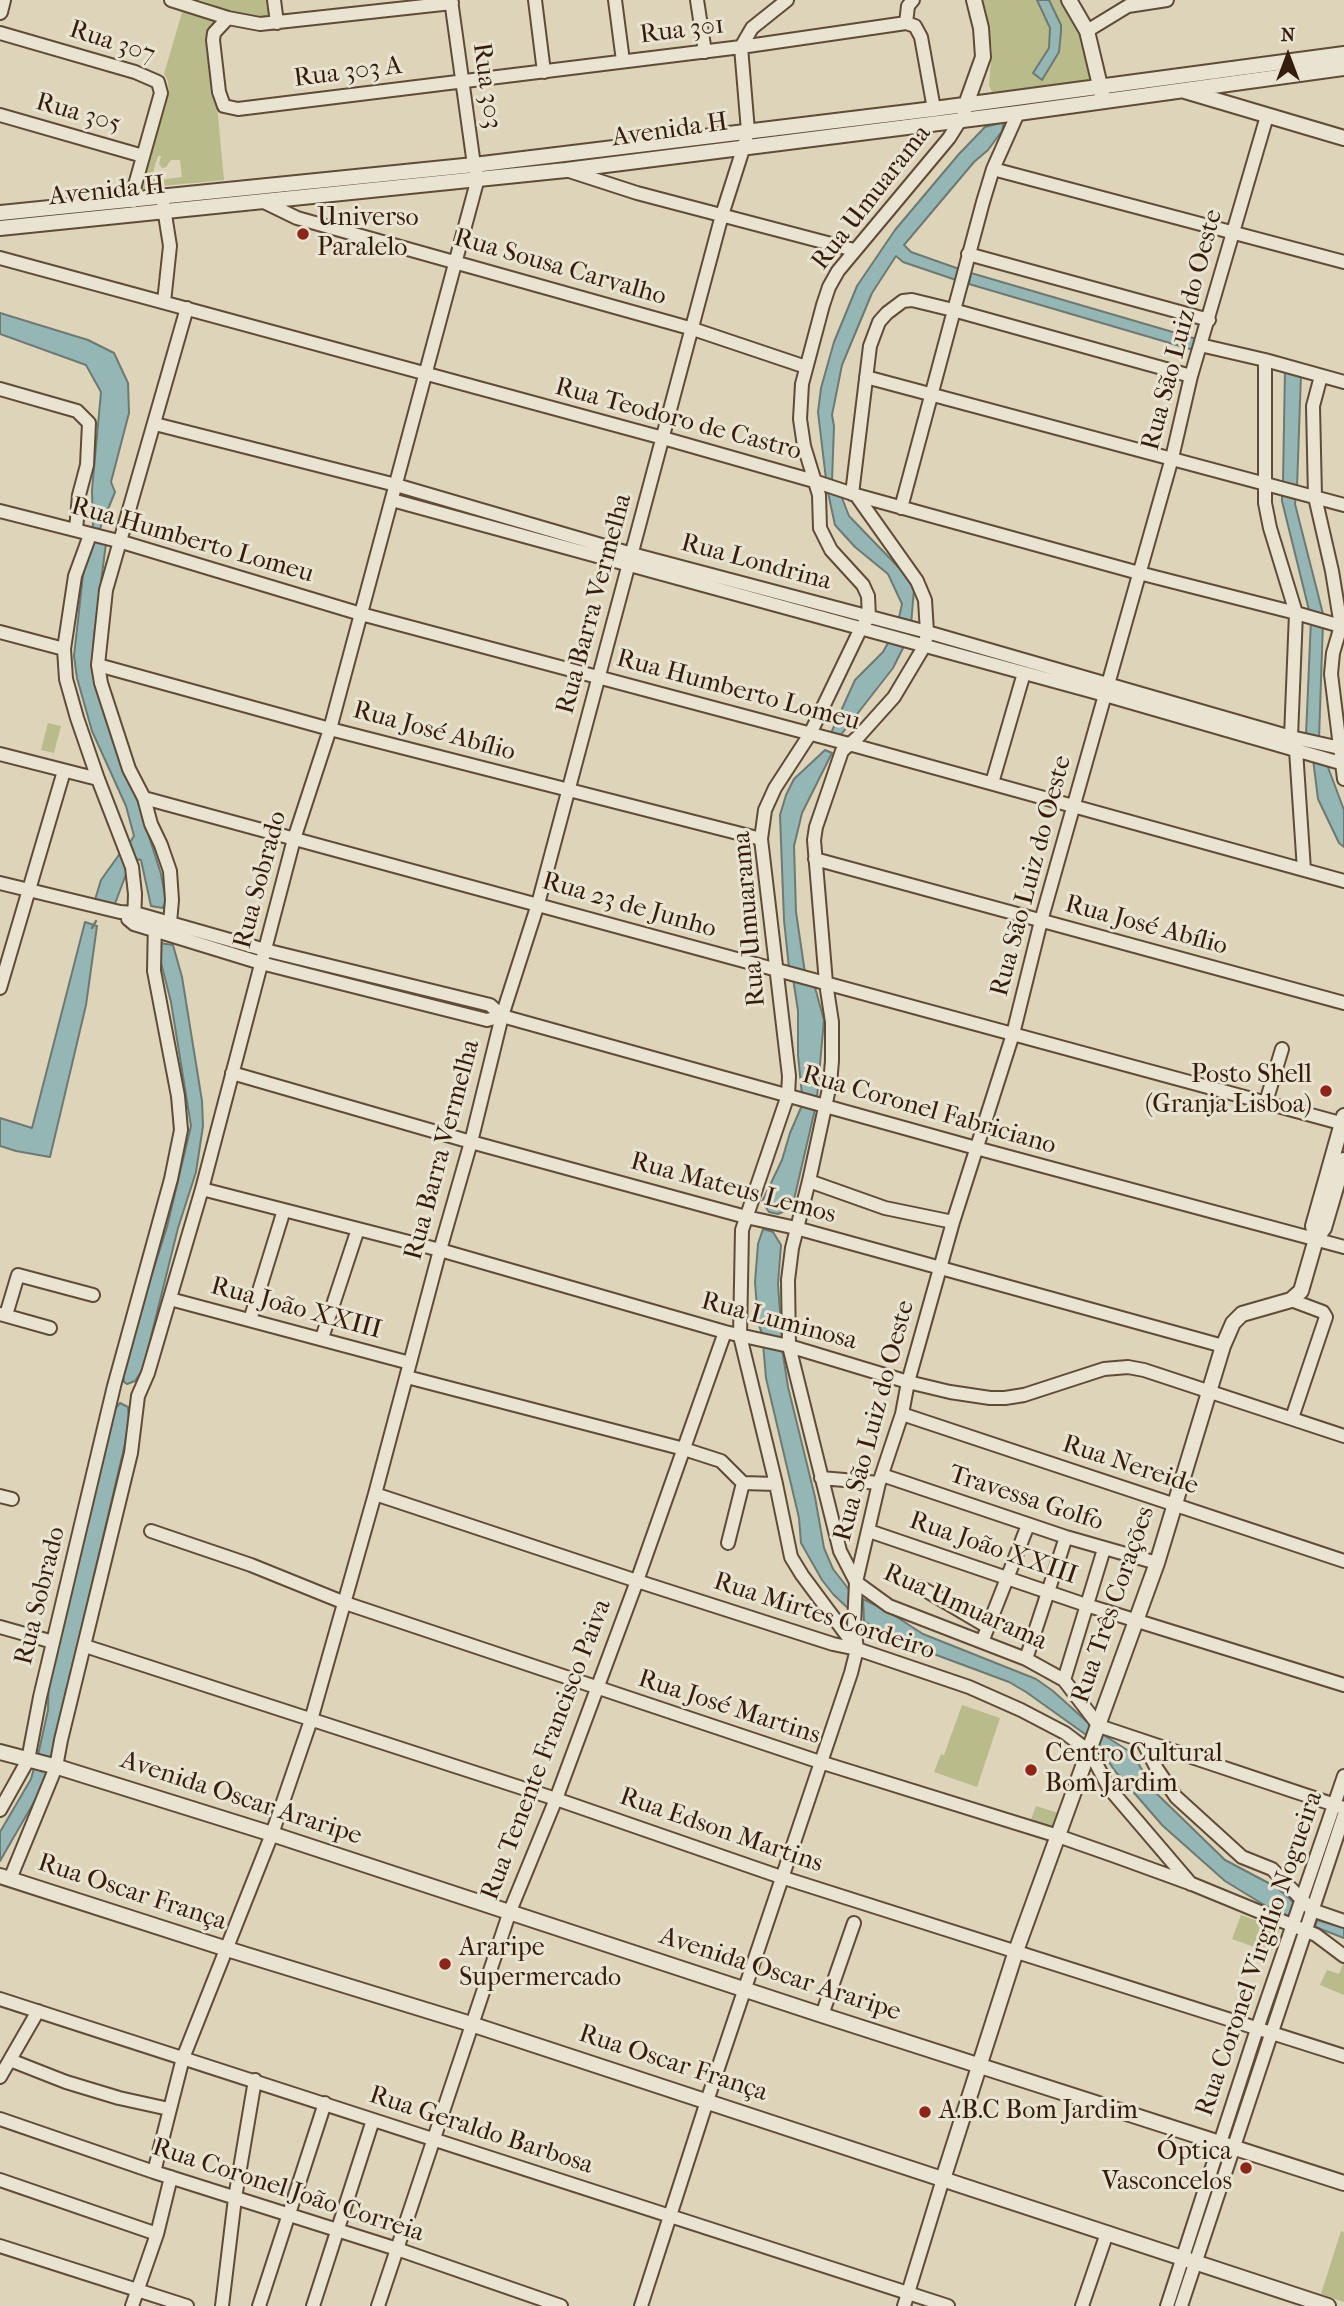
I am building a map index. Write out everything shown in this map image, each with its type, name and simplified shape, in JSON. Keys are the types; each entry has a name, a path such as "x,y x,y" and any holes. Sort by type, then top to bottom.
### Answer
{"street":[{"path":"0,12 3,0"},
{"path":"171,0 187,2 228,18 260,24 452,1"},
{"path":"274,0 277,23"},
{"path":"535,0 544,72"},
{"path":"615,0 623,61"},
{"path":"697,0 705,52"},
{"path":"741,47 752,28 787,0"},
{"path":"913,0 908,6 906,23 915,26 920,37 934,109"},
{"path":"961,119 983,57 981,28 974,0"},
{"path":"1069,0 1087,31 1103,101"},
{"path":"1087,31 1131,3 1167,0"},
{"name":"Rua 303","path":"452,1 476,172"},
{"name":"Rua 303 A","path":"228,18 214,33 213,40 219,92 225,106 238,109 463,82"},
{"name":"Rua 301","path":"463,82 705,52 906,23"},
{"name":"Rua 307","path":"0,33 153,78 158,82 161,93 143,156"},
{"name":"Rua Barra Vermelha","path":"154,2172 183,2058 272,1834 311,1720 345,1603 471,1142 502,1016 538,904 722,215 748,131 741,47"},
{"name":"Avenida H","path":"242,196 262,201 476,172 595,150 966,105 1344,54"},
{"name":"Avenida H","path":"0,213 68,214 476,172 566,170 1018,113 1344,68"},
{"path":"1180,90 1344,138"},
{"path":"901,508 993,169 1018,113"},
{"name":"Rua 305","path":"0,115 143,156"},
{"name":"Rua São Luiz do Oeste","path":"857,1649 854,1626 856,1582 881,1479 902,1414 908,1382 953,1222 1013,1034 1041,921 1172,458 1191,376 1267,116"},
{"name":"Rua Umuarama","path":"857,1649 791,1557 740,1336 742,1230 788,1095 789,1076 761,839 765,810 775,788 810,734 865,622 868,596 863,585 831,550 820,528 819,495 800,419 799,406 806,368 829,288 838,271 936,154 961,119"},
{"path":"595,150 597,166"},
{"path":"133,201 143,156"},
{"path":"993,169 1344,262"},
{"path":"566,170 637,193 854,250"},
{"name":"Rua Sobrado","path":"5,1878 56,1766 131,1453 138,1396 148,1373 202,1189 294,839 330,729 455,261 476,172"},
{"name":"Avenida H","path":"0,228 133,201 163,204"},
{"name":"Rua Sousa Carvalho","path":"262,201 297,218 692,329 806,368"},
{"path":"163,204 170,246 164,302"},
{"path":"968,254 1209,320"},
{"name":"Rua Teodoro de Castro","path":"0,258 663,438 901,508 1342,627"},
{"path":"854,494 870,346 879,322 903,301 923,302 1191,376"},
{"path":"169,929 172,900 170,871 151,824 144,798 129,769 101,683 98,665 106,590 122,542 187,308"},
{"path":"1200,345 1344,383"},
{"path":"1265,360 1264,484 1270,528 1296,613 1291,737 1296,750 1304,870"},
{"path":"1321,376 1313,406 1315,497 1342,627 1333,653 1331,674 1343,749 1344,779"},
{"path":"866,377 1344,505"},
{"path":"0,389 77,411 89,423 87,465 79,495 76,530"},
{"name":"Rua Londrina","path":"155,424 396,485 631,560"},
{"name":"Rua Umuarama","path":"854,494 917,581 925,600 927,632 925,645 894,697 842,751 816,827 815,859 832,1022 832,1061 809,1181 796,1228 788,1280 789,1346 840,1551 856,1582 890,1605 1026,1660 1063,1680 1099,1726"},
{"name":"Rua Londrina","path":"392,500 865,622 927,632 1343,764"},
{"name":"Rua Humberto Lomeu","path":"0,511 122,542 361,614 849,744 1344,881"},
{"path":"90,534 75,576 64,649 66,679 97,779 132,867 135,918"},
{"name":"Rua Londrina","path":"865,622 925,645 1024,673 1107,689 1343,749"},
{"path":"0,632 64,649"},
{"name":"Rua José Abílio","path":"98,665 330,729 761,839"},
{"path":"992,783 1024,673"},
{"path":"0,754 97,779"},
{"path":"0,988 64,771"},
{"name":"Rua 23 de Junho","path":"144,798 776,971 1343,1121"},
{"name":"Rua José Abílio","path":"815,859 1344,1003"},
{"name":"Rua Coronel Fabriciano","path":"0,883 120,912 169,929 490,1005 502,1016 976,1149 1344,1247"},
{"name":"Rua Sobrado","path":"0,1810 28,1760 114,1386 172,1179 181,1130 178,1096 154,971 155,925"},
{"name":"Rua Coronel Fabriciano","path":"169,929 261,963 487,1020 502,1016"},
{"path":"1266,1102 1282,1049"},
{"name":"Rua Mateus Lemos","path":"232,1073 471,1142 1223,1346"},
{"path":"1316,1239 1313,1226 1343,1121"},
{"path":"1292,1418 1326,1317 1323,1312 1291,1300 1301,1291 1316,1239 1324,1228 1344,1160"},
{"path":"809,1181 885,1208 953,1222"},
{"name":"Rua Luminosa","path":"202,1189 440,1250 725,1332 789,1346 908,1382 977,1397 1004,1398 1024,1395 1104,1369 1128,1367 1344,1436"},
{"path":"250,1320 284,1210"},
{"path":"322,1338 358,1229"},
{"path":"50,1328 3,1314 18,1275 93,1295"},
{"name":"Rua João XXIII","path":"170,1299 410,1363"},
{"name":"Rua Três Corações","path":"907,2300 1016,1951 1157,1563 1223,1346 1233,1323 1242,1314 1291,1300"},
{"name":"Rua Tenente Francisco Paiva","path":"378,2306 510,1911 556,1799 637,1581 725,1332"},
{"path":"407,1377 684,1449 721,1461 743,1483 776,1484"},
{"path":"114,1386 138,1396"},
{"name":"Rua Nereide","path":"902,1414 1344,1561"},
{"name":"Travessa Golfo","path":"821,1478 881,1479 1157,1563"},
{"path":"728,1543 743,1483"},
{"name":"Rua Mirtes Cordeiro","path":"375,1494 637,1581 857,1649 969,1687 1021,1710 1065,1733 1090,1752 1109,1788 1192,1884"},
{"path":"982,1642 1028,1525"},
{"name":"Rua José Martins","path":"151,1531 251,1565 345,1603 597,1688 820,1762 1058,1836 1192,1884 1323,1938 1344,1955"},
{"name":"Rua João XXIII","path":"869,1531 1086,1605 1344,1685"},
{"path":"1026,1660 1066,1537"},
{"path":"1063,1680 1104,1549"},
{"path":"920,1587 988,1627"},
{"path":"0,1627 53,1642"},
{"name":"Rua Edson Martins","path":"85,1646 556,1799 781,1877 1344,2056"},
{"path":"640,2306 857,1649"},
{"path":"1099,1726 1341,1809"},
{"path":"1143,1742 1157,1769 1177,1797 1242,1857 1269,1867 1312,1910 1344,1921"},
{"name":"Avenida Oscar Araripe","path":"0,1752 56,1766 272,1834 1344,2183"},
{"name":"Rua Coronel Virgílio Nogueira","path":"1226,2146 1271,2033 1306,1932 1341,1809 1344,1776"},
{"name":"Rua Coronel Virgílio Nogueira","path":"1167,2306 1189,2260 1226,2146 1257,2029 1303,1899 1341,1809"},
{"name":"Rua Oscar França","path":"5,1878 471,2024 1328,2306"},
{"path":"822,2015 854,1923"},
{"name":"Rua Geraldo Barbosa","path":"0,1999 669,2216 907,2300 948,2306"},
{"path":"0,2077 38,2011"},
{"path":"10,2060 66,2082 169,2109"},
{"path":"222,2306 235,2198 255,2080"},
{"path":"260,2306 325,2103"},
{"name":"Rua Coronel João Correia","path":"0,2119 154,2172 338,2229 561,2306"},
{"path":"313,2306 373,2120"},
{"path":"132,2306 157,2234 172,2177"},
{"path":"0,2180 157,2234"},
{"path":"1082,2306 1107,2233"},
{"path":"0,2246 187,2306"},
{"name":"Rua Coronel Virgílio Nogueira","path":"1181,2306 1189,2260"}],"green space":[{"path":"200,0 273,0 275,16 266,19 237,14"},
{"path":"982,0 1066,0 1074,11 1091,63 1092,83 994,97 989,85 992,48"},
{"path":"183,9 214,18 220,23 210,31 224,180 162,186 159,195 147,196 142,189 169,92 164,74","holes":["158,156 161,156 159,164 162,168 171,160 180,160 182,177 160,180 152,176"]},
{"path":"48,723 61,726 54,753 41,750"},
{"path":"962,1705 1000,1718 977,1787 934,1772 941,1754 944,1755"},
{"path":"1036,1806 1058,1813 1052,1829 1030,1822"},
{"path":"1241,1915 1280,1929 1271,1953 1232,1939"},
{"path":"1344,1961 1344,1995 1320,1985 1327,1970 1339,1974"},
{"path":"1341,2231 1344,2232 1344,2302 1321,2294"}],"water":[{"path":"1037,0 1049,0 1061,25 1059,52 1042,80 1033,73 1049,48 1050,28"},
{"path":"1004,122 1002,131 988,150 974,162 904,245 911,252 962,270 959,281 903,262 896,256 872,293 842,365 832,415 832,481 826,479 818,412 821,388 834,342 857,286 895,230 959,154 985,127"},
{"path":"971,273 1200,340 1197,351 969,284"},
{"path":"0,313 88,340 114,353 128,383 129,413 111,482 115,492 99,531 93,528 92,490 101,392 86,365 0,334"},
{"path":"1285,369 1301,374 1297,487 1283,482"},
{"path":"827,488 840,493 849,516 906,575 914,589 911,625 898,622 902,604 888,574 855,547 835,525"},
{"path":"1282,491 1296,495 1295,504 1323,614 1309,610 1282,501"},
{"path":"92,539 106,543 92,662 95,686 133,786 161,874 166,901 163,908 151,906 141,860 134,859 129,844 134,836 126,806 92,731 77,678 74,656 83,575"},
{"path":"1311,619 1323,622 1319,739 1306,735"},
{"path":"889,641 904,646 893,668 840,736 831,733 855,680 883,652"},
{"path":"825,750 832,753 802,813 794,846 796,912 805,973 789,968 784,920 780,815 794,779"},
{"path":"1313,759 1326,762 1344,810 1344,847 1339,843 1318,799"},
{"path":"121,852 128,869 113,909 94,903 101,880"},
{"path":"85,922 97,926 86,1005 50,1157 0,1146 0,1118 32,1128"},
{"path":"159,943 173,945 182,977 202,1101 203,1126 196,1172 178,1228 143,1369 135,1381 127,1384 124,1382 122,1367 167,1227 191,1126 171,1002 158,951"},
{"path":"793,978 814,984 824,1020 817,1097 802,1095 798,1011"},
{"path":"803,1103 816,1105 792,1208 778,1214 769,1212 762,1202 782,1160"},
{"path":"763,1229 773,1232 781,1245 778,1284 782,1339 762,1334 758,1322 755,1282 758,1244"},
{"path":"763,1343 782,1348 788,1387 815,1497 824,1548 833,1569 854,1596 855,1615 822,1580 801,1543 799,1518 766,1378"},
{"path":"120,1403 128,1407 129,1421 125,1444 51,1758 38,1755 48,1710 49,1669 113,1411"},
{"path":"863,1599 923,1634 1036,1679 1094,1728 1092,1739 1009,1682 888,1637 864,1621"},
{"path":"1102,1734 1132,1753 1156,1793 1225,1860 1276,1887 1291,1900 1297,1907 1293,1919 1274,1911 1225,1881 1163,1826 1115,1771 1098,1746"},
{"path":"34,1768 47,1771 45,1783 0,1861 0,1832 31,1779"},
{"path":"1317,1920 1344,1928 1344,1938 1315,1926"}],"waterway":[{"path":"92,928 96,921"}],"place":[{"name":"Universo Paralelo","path":"303,234"},
{"name":"Posto Shell (Granja Lisboa)","path":"1326,1091"},
{"name":"Centro Cultural Bom Jardim","path":"1031,1770"},
{"name":"Araripe Supermercado","path":"445,1964"},
{"name":"A.B.C Bom Jardim","path":"925,2112"},
{"name":"Óptica Vasconcelos","path":"1246,2168"}]}
